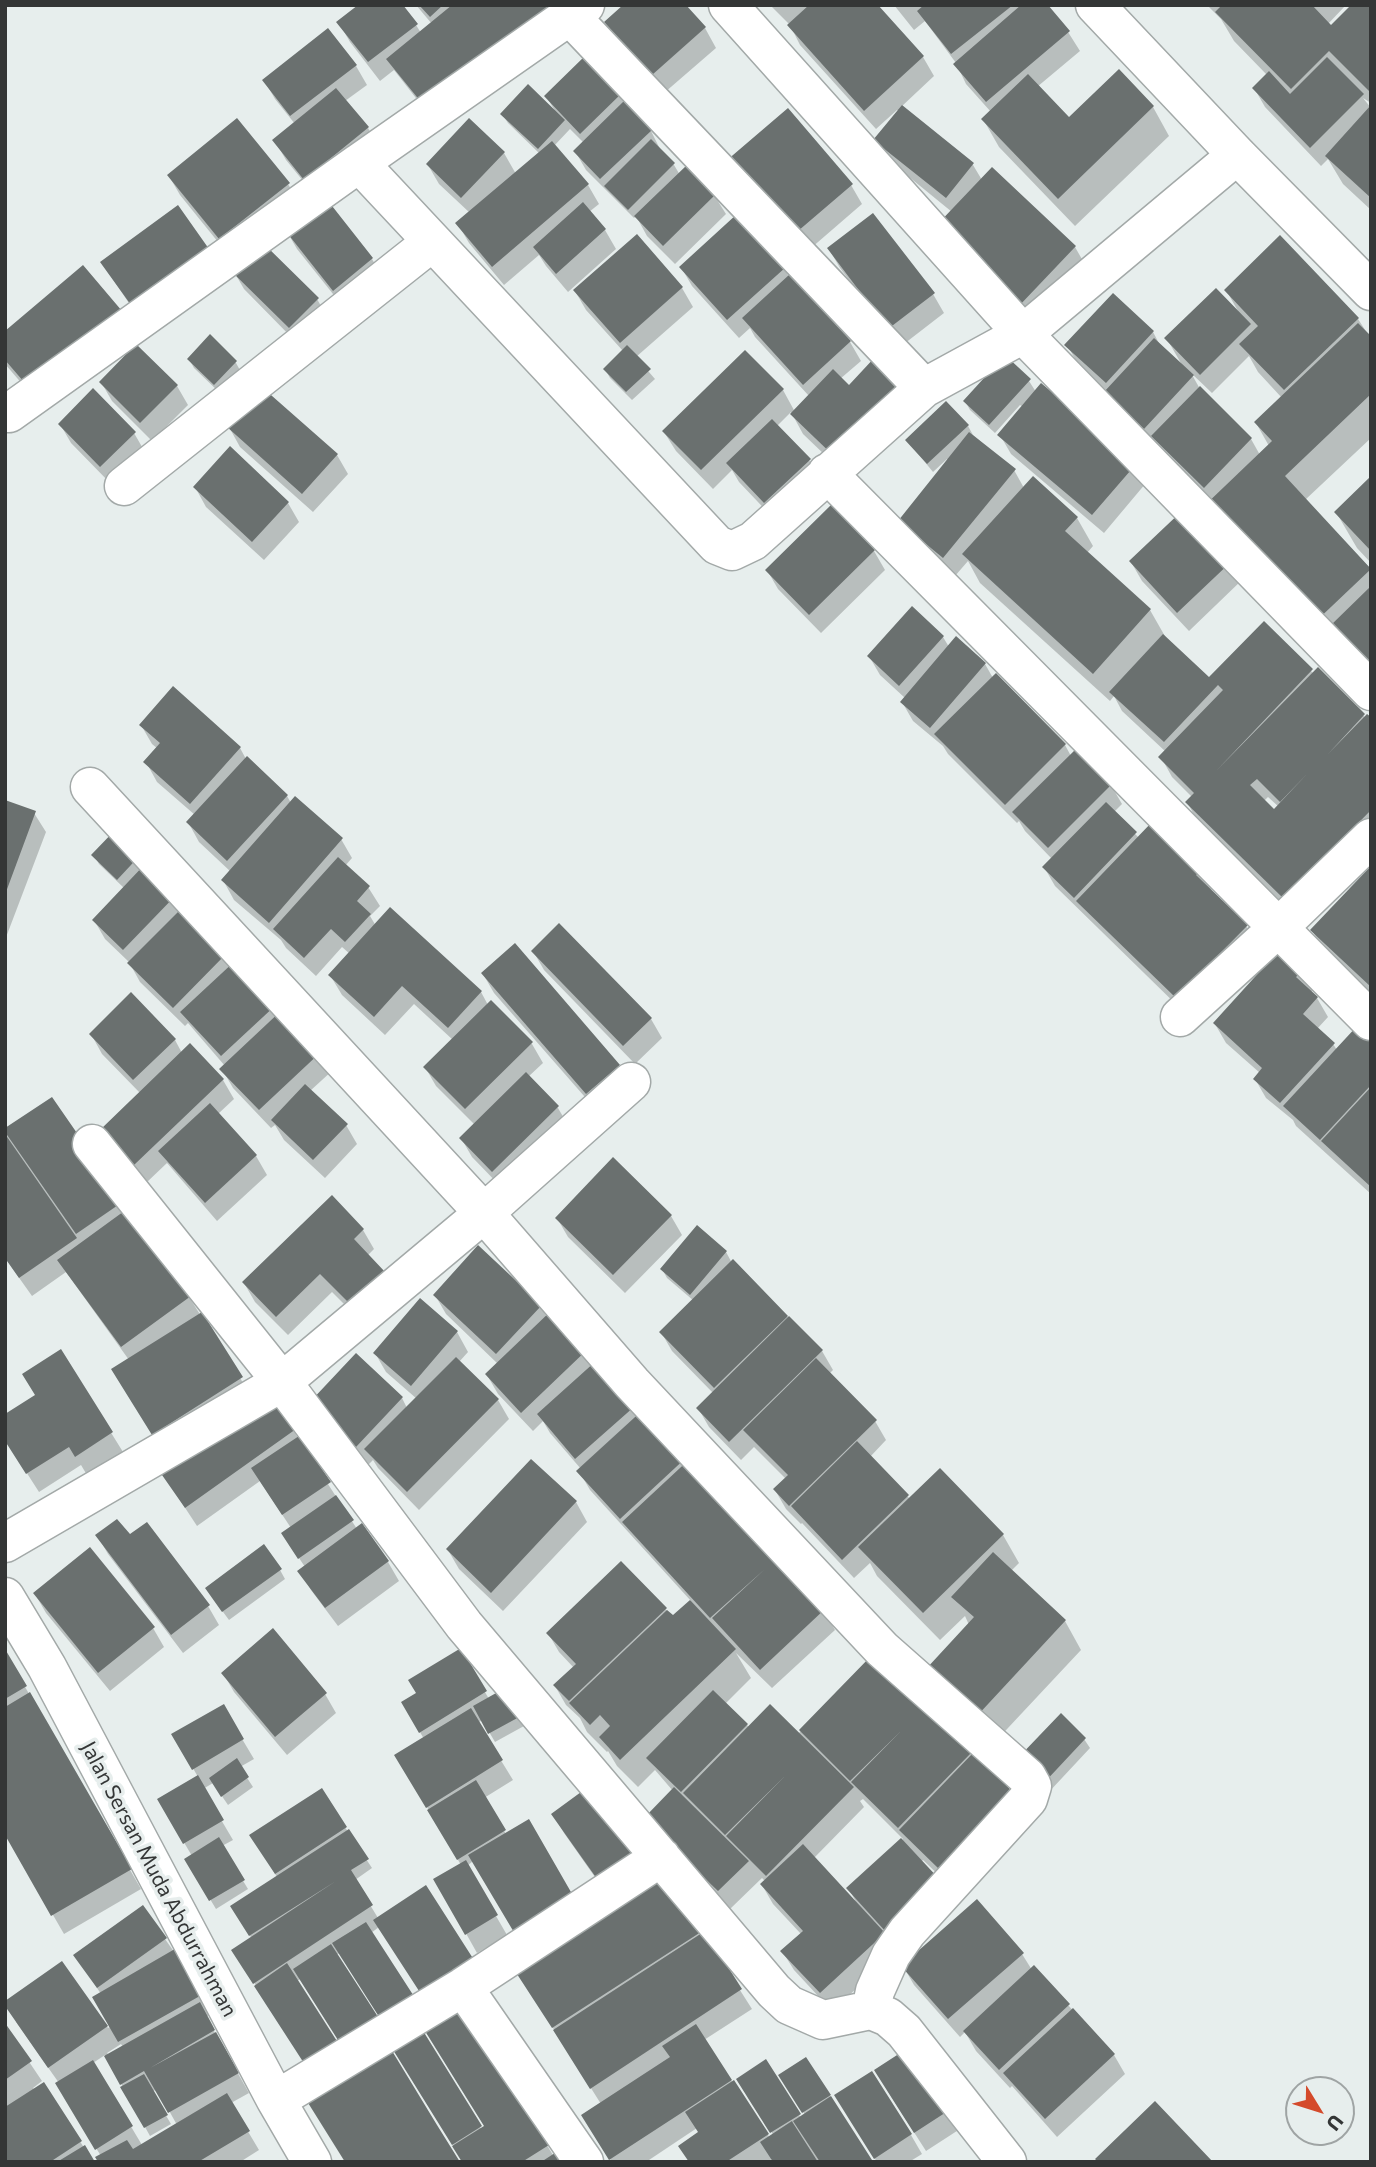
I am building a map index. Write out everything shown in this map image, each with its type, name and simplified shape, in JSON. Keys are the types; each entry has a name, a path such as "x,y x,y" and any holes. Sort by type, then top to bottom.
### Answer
{"street":[{"path":"728,5 1023,334 1371,691"},
{"path":"1095,5 1371,291"},
{"path":"9,413 577,10 924,388"},
{"path":"359,163 716,545 732,551 753,541 924,388 1023,334 1237,155"},
{"path":"124,486 432,242"},
{"path":"827,472 1371,1021"},
{"path":"90,787 484,1213 632,1383 882,1649 1027,1777 1032,1786 1023,1804 907,1932 891,1955 875,1991 871,2010"},
{"path":"1180,1017 1371,838"},
{"path":"5,1543 282,1382 484,1213 631,1082"},
{"path":"92,1144 282,1382 464,1625 774,1991 789,2005 822,2020 871,2010 888,2017 904,2031 1007,2162"},
{"name":"Jalan Sersan Muda Abdurrahman","path":"5,1597 47,1667 310,2161"},
{"path":"276,2100 463,1987 661,1857"},
{"path":"463,1987 584,2162"}],"building":[{"path":"358,5 403,5 418,24 368,62 336,22"},
{"path":"419,5 443,5 430,17"},
{"path":"452,5 551,5 425,107 386,59"},
{"path":"623,5 686,5 706,27 652,75 604,22"},
{"path":"809,5 878,5 924,56 864,111 787,25"},
{"path":"924,5 1013,5 951,54 917,11"},
{"path":"1021,5 1048,5 1070,31 986,102 953,64"},
{"path":"1222,5 1312,5 1331,25 1351,5 1371,5 1371,93 1329,51 1291,89 1215,12"},
{"path":"328,28 357,65 290,116 262,80"},
{"path":"588,53 624,91 580,134 544,96"},
{"path":"1327,57 1364,94 1310,148 1252,88 1269,71 1290,94"},
{"path":"1119,69 1154,106 1058,199 981,119 1028,74 1069,117"},
{"path":"528,84 565,120 538,149 500,114"},
{"path":"336,88 369,127 304,180 272,140"},
{"path":"624,101 652,130 600,179 573,151"},
{"path":"902,105 974,163 946,198 873,140"},
{"path":"1371,105 1371,198 1325,156"},
{"path":"788,108 853,184 791,237 726,161"},
{"path":"237,118 290,183 219,239 167,175"},
{"path":"469,118 505,152 461,198 426,164"},
{"path":"651,139 675,163 628,210 604,186"},
{"path":"552,141 589,184 492,267 455,223"},
{"path":"687,165 716,194 663,246 634,216"},
{"path":"992,167 1076,246 1018,307 934,228"},
{"path":"325,197 373,258 333,291 284,229"},
{"path":"583,202 606,229 556,274 533,247"},
{"path":"178,205 209,249 131,305 100,262"},
{"path":"873,213 935,293 888,329 827,248"},
{"path":"737,214 786,267 727,320 679,267"},
{"path":"637,234 683,287 620,343 573,290"},
{"path":"1280,235 1359,318 1284,390 1239,344 1258,326 1224,290"},
{"path":"260,240 319,298 289,328 230,270"},
{"path":"83,265 122,311 30,389 5,360 5,331"},
{"path":"790,274 851,341 803,385 742,318"},
{"path":"1216,288 1251,324 1200,375 1164,338"},
{"path":"1113,293 1154,331 1106,383 1064,345"},
{"path":"1358,323 1371,336 1371,394 1285,476 1371,569 1312,625 1201,509 1272,441 1254,422"},
{"path":"210,334 237,361 214,385 187,359"},
{"path":"1154,338 1194,375 1144,429 1104,392"},
{"path":"136,344 178,385 140,423 99,382"},
{"path":"627,345 651,369 626,392 603,369"},
{"path":"745,350 784,389 701,470 662,431"},
{"path":"1005,355 1031,379 989,425 963,401"},
{"path":"876,356 910,388 840,462 790,414 833,369 849,385"},
{"path":"1041,383 1137,463 1092,515 997,435"},
{"path":"1200,386 1252,438 1204,488 1151,436"},
{"path":"93,388 136,432 100,467 58,424"},
{"path":"263,388 338,454 302,494 227,427"},
{"path":"946,401 969,425 927,464 905,440"},
{"path":"772,419 811,459 764,503 726,463"},
{"path":"969,432 1016,469 943,558 898,521"},
{"path":"230,446 289,502 252,542 193,487"},
{"path":"1033,476 1078,517 1065,531 1151,609 1093,674 962,554"},
{"path":"1371,476 1371,551 1334,512"},
{"path":"831,505 875,550 809,615 765,570"},
{"path":"1185,508 1234,559 1177,613 1129,561"},
{"path":"1371,586 1371,667 1330,626"},
{"path":"912,606 944,636 899,686 867,656"},
{"path":"1264,621 1313,669 1216,771 1318,667 1365,714 1328,754 1367,714 1371,717 1371,810 1284,899 1185,802 1194,793 1158,757 1223,690 1218,685 1164,742 1109,692 1163,634 1209,677","holes":["1308,773 1274,809 1250,785 1257,779 1280,802"]},
{"path":"956,636 986,663 930,728 900,702"},
{"path":"996,673 1066,744 1005,805 934,734"},
{"path":"173,686 241,747 190,804 143,762 160,743 139,725"},
{"path":"1077,748 1112,784 1048,848 1012,812"},
{"path":"247,756 288,795 227,861 186,822"},
{"path":"295,796 343,838 269,923 221,880"},
{"path":"5,800 36,811 6,892 5,892"},
{"path":"1106,802 1137,832 1074,898 1042,867"},
{"path":"1153,821 1203,869 1196,875 1248,925 1176,998 1076,901"},
{"path":"118,827 144,851 117,880 91,855"},
{"path":"338,857 370,886 357,901 371,914 345,942 331,929 304,958 273,929"},
{"path":"147,862 179,892 123,950 92,920"},
{"path":"1369,868 1371,870 1371,987 1310,930"},
{"path":"390,907 482,991 448,1028 402,986 374,1017 328,975"},
{"path":"181,909 226,954 173,1008 127,963"},
{"path":"559,923 652,1018 623,1046 531,951"},
{"path":"515,943 620,1065 586,1094 481,973"},
{"path":"1282,947 1305,968 1296,977 1318,997 1303,1014 1335,1043 1280,1103 1253,1079 1262,1068 1213,1023"},
{"path":"236,960 277,1004 221,1056 180,1012"},
{"path":"131,992 176,1039 133,1080 89,1034"},
{"path":"491,1000 533,1042 465,1109 423,1067"},
{"path":"284,1008 323,1050 259,1110 219,1069"},
{"path":"1358,1025 1371,1037 1371,1085 1320,1140 1283,1106"},
{"path":"190,1043 224,1079 134,1165 101,1129"},
{"path":"526,1072 559,1106 492,1172 459,1138"},
{"path":"305,1084 348,1124 313,1160 271,1120"},
{"path":"1371,1087 1371,1187 1321,1141"},
{"path":"52,1097 124,1201 76,1234 5,1132 5,1128"},
{"path":"210,1103 257,1155 205,1203 158,1151"},
{"path":"5,1134 77,1238 19,1278 5,1258"},
{"path":"613,1157 672,1215 613,1275 555,1218"},
{"path":"332,1195 364,1229 354,1239 386,1273 352,1306 320,1274 276,1317 242,1282"},
{"path":"127,1209 191,1296 121,1347 57,1260"},
{"path":"697,1225 727,1251 690,1295 660,1269"},
{"path":"478,1245 542,1305 496,1354 433,1295"},
{"path":"733,1259 788,1316 714,1388 659,1332"},
{"path":"420,1298 458,1331 411,1386 373,1353"},
{"path":"554,1308 590,1347 521,1413 485,1374"},
{"path":"202,1312 243,1377 152,1435 111,1369"},
{"path":"789,1316 823,1350 729,1442 696,1408"},
{"path":"61,1349 113,1432 75,1457 69,1447 26,1474 5,1441 5,1414 35,1395 22,1374"},
{"path":"356,1353 403,1397 356,1447 309,1403"},
{"path":"456,1357 499,1399 407,1492 364,1449"},
{"path":"816,1358 877,1420 789,1506 773,1489 788,1475 743,1430"},
{"path":"596,1361 635,1406 575,1459 537,1414"},
{"path":"274,1397 296,1429 185,1508 162,1475"},
{"path":"646,1407 689,1455 620,1519 576,1471"},
{"path":"299,1436 331,1482 282,1515 251,1468"},
{"path":"857,1441 909,1495 842,1560 791,1506"},
{"path":"695,1454 825,1609 760,1670 712,1618 765,1569 710,1618 622,1522"},
{"path":"531,1459 577,1501 491,1593 446,1549"},
{"path":"940,1468 1004,1534 923,1613 858,1547"},
{"path":"336,1495 354,1520 298,1559 281,1533"},
{"path":"117,1519 130,1534 147,1522 210,1605 171,1635 95,1535"},
{"path":"362,1523 389,1561 325,1608 297,1571"},
{"path":"264,1544 282,1569 222,1612 205,1588"},
{"path":"90,1547 155,1627 98,1673 33,1593"},
{"path":"993,1552 1066,1620 976,1717 926,1669 974,1617 951,1597"},
{"path":"621,1561 667,1608 569,1701 553,1685 576,1664 546,1633"},
{"path":"690,1600 736,1649 620,1760 599,1737 610,1726 600,1715 590,1725 569,1703 667,1610 673,1615"},
{"path":"273,1628 327,1693 275,1737 221,1673"},
{"path":"461,1648 487,1691 419,1733 401,1702 416,1693 408,1680"},
{"path":"5,1649 27,1686 5,1699"},
{"path":"872,1655 971,1753 898,1828 851,1782 901,1731 850,1781 799,1730"},
{"path":"505,1688 521,1716 488,1734 473,1706"},
{"path":"713,1690 748,1724 681,1792 646,1758"},
{"path":"30,1692 132,1869 51,1916 5,1835 5,1707"},
{"path":"224,1704 244,1739 192,1770 171,1734"},
{"path":"770,1704 854,1787 766,1876 726,1836 785,1776 725,1835 683,1793"},
{"path":"471,1708 503,1760 426,1808 394,1755"},
{"path":"1061,1713 1086,1738 1042,1785 1016,1760"},
{"path":"973,1753 1014,1793 939,1869 899,1830"},
{"path":"237,1758 249,1777 221,1797 209,1778"},
{"path":"198,1775 224,1820 183,1844 157,1799"},
{"path":"476,1780 506,1830 457,1860 427,1810"},
{"path":"592,1784 639,1849 597,1879 551,1814"},
{"path":"674,1787 749,1861 718,1891 643,1819"},
{"path":"322,1788 347,1827 275,1874 249,1835"},
{"path":"529,1819 575,1899 515,1934 468,1855"},
{"path":"349,1829 369,1859 351,1870 373,1905 253,1984 231,1950 336,1881 249,1936 230,1906"},
{"path":"219,1837 245,1880 209,1901 184,1859"},
{"path":"901,1838 941,1881 886,1932 846,1888"},
{"path":"803,1844 885,1933 820,1993 780,1951 803,1931 760,1884"},
{"path":"466,1860 498,1915 465,1935 433,1879"},
{"path":"666,1871 704,1930 552,2028 515,1971"},
{"path":"426,1885 474,1960 421,1994 373,1920"},
{"path":"977,1899 1024,1953 948,2019 901,1966"},
{"path":"143,1905 167,1938 97,1988 73,1955"},
{"path":"366,1922 417,2001 383,2023 332,1943"},
{"path":"705,1931 742,1989 590,2089 553,2030"},
{"path":"331,1944 382,2023 343,2048 293,1969"},
{"path":"180,1946 207,1992 118,2042 92,1997"},
{"path":"62,1961 108,2026 48,2068 5,2006 5,2001"},
{"path":"287,1963 342,2049 309,2071 254,1986"},
{"path":"1034,1965 1070,2004 999,2070 963,2031"},
{"path":"200,2002 215,2030 150,2068 216,2032 239,2073 168,2113 144,2071 120,2085 104,2056"},
{"path":"463,2007 549,2145 522,2162 462,2162 452,2146 484,2126 425,2031"},
{"path":"1073,2008 1115,2054 1045,2119 1003,2073"},
{"path":"5,2023 32,2061 5,2080"},
{"path":"696,2024 732,2080 609,2160 581,2115 670,2057 662,2046"},
{"path":"420,2026 482,2126 452,2145 390,2045"},
{"path":"389,2046 460,2162 345,2162 305,2098"},
{"path":"911,2046 951,2109 914,2133 874,2070"},
{"path":"806,2057 831,2095 802,2113 778,2075"},
{"path":"766,2059 801,2114 770,2133 736,2079"},
{"path":"93,2060 133,2126 95,2150 55,2083"},
{"path":"872,2071 912,2134 874,2159 834,2095"},
{"path":"144,2074 168,2115 144,2128 120,2087"},
{"path":"734,2080 769,2134 726,2162 689,2162 678,2146 698,2132 685,2112"},
{"path":"44,2082 82,2141 50,2162 5,2162 5,2107"},
{"path":"227,2093 250,2131 198,2162 98,2162 95,2157 127,2140 133,2149"},
{"path":"831,2096 872,2160 869,2162 820,2162 793,2121"},
{"path":"1155,2101 1213,2162 1098,2162 1095,2159"},
{"path":"792,2121 818,2162 773,2162 760,2142"},
{"path":"85,2145 95,2162 57,2162"},
{"path":"558,2151 564,2162 541,2162"}]}
